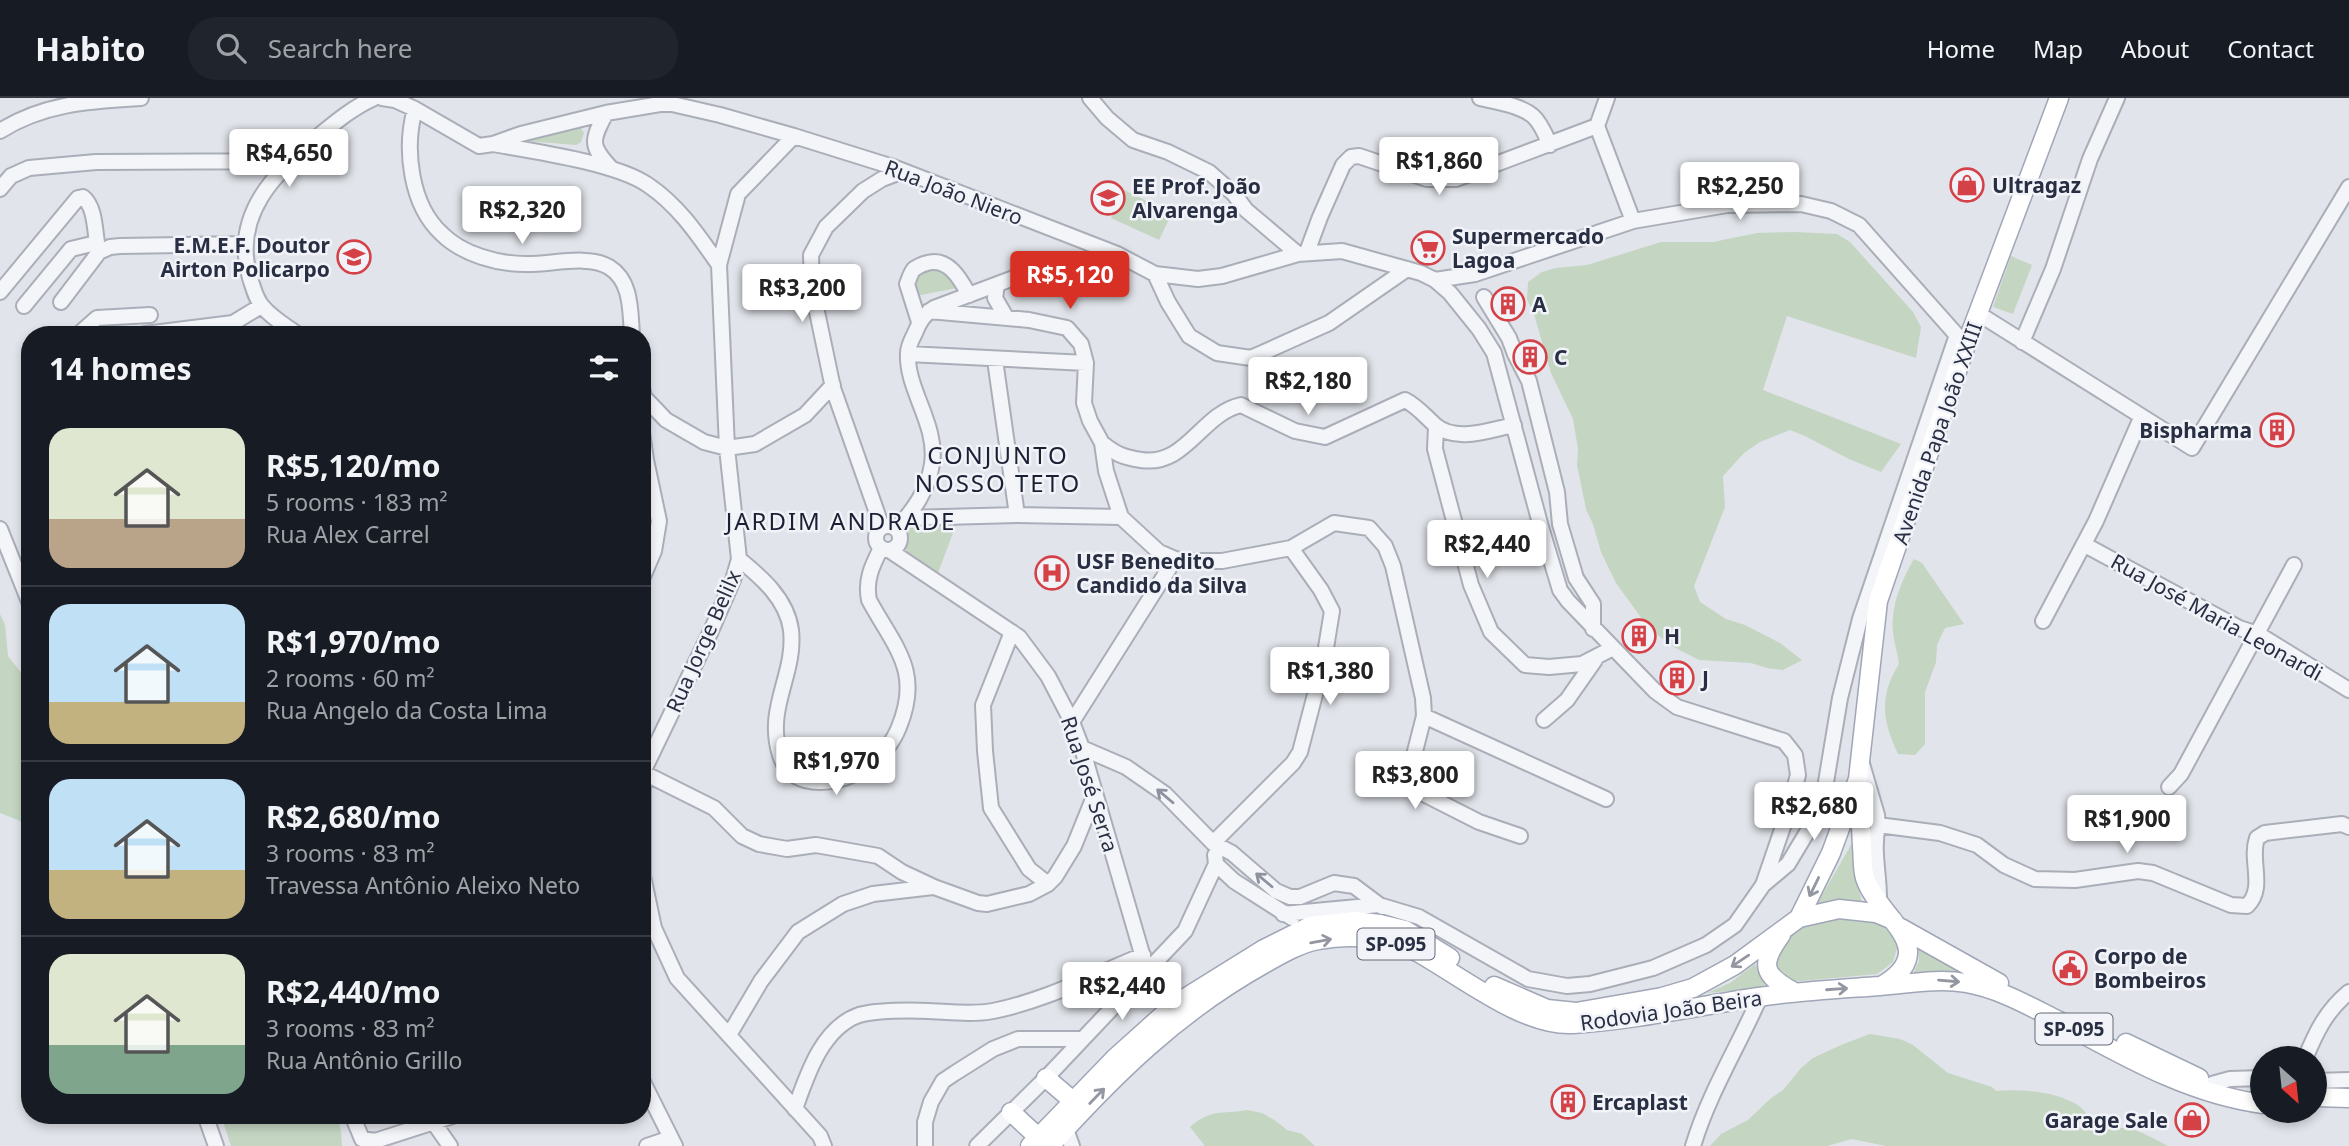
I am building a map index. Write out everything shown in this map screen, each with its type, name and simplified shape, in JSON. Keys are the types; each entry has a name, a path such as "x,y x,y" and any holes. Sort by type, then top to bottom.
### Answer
{"main road":[{"name":"Avenida Papa João XXIII","path":"1897,924 1878,904 1864,872 1860,770 1878,601 1961,340 1979,314 2059,98"},
{"name":"Avenida Papa João XXIII","path":"1792,924 1831,853 1860,770"},
{"name":"Rodovia João Beira","path":"1040,1143 1073,1101 1115,1058 1174,1005 1264,949 1310,926 1355,921 1405,930 1497,988 1546,1009 1576,1012 1662,997 1693,988 1734,965 1792,924 1839,909 1876,913 1978,973 2212,1084"},
{"path":"1792,924 1771,948 1767,961 1769,973 1775,982 1794,992"},
{"path":"1881,986 1900,975 1907,961 1908,953 1897,924"},
{"name":"Rodovia João Beira","path":"1040,1143 1069,1137 1118,1074 1172,1025 1237,979 1274,958 1316,940 1352,937 1386,941 1413,950 1518,1011 1562,1024 1608,1022 1794,992 1881,986"},
{"name":"SP-095","path":"1881,986 1937,980 1966,983 2003,993 2164,1076 2206,1092 2250,1101"},
{"path":"1046,1078 1073,1101"},
{"name":"SP-095","path":"2212,1084 2250,1091"},
{"path":"2328,1097 2349,1098"},
{"path":"2328,1108 2349,1108"},
{"path":"1010,1112 1040,1143"}],"street":[{"path":"0,131 46,109 87,102 141,98"},
{"path":"287,326 261,306 245,259 250,223 259,201 288,161 358,105 374,98"},
{"path":"382,98 395,100 415,109 479,146 493,144 611,168 646,183 682,214 719,265"},
{"path":"1090,98 1107,118 1133,140 1168,152 1209,172 1234,194 1247,210 1303,253 1343,165 1351,157 1359,156 1427,179 1456,179 1597,126"},
{"path":"1480,98 1518,108 1532,115 1539,122 1550,145"},
{"path":"1607,98 1597,126 1633,221"},
{"path":"2022,342 2053,269 2090,159 2118,98"},
{"name":"Rua João Niero","path":"493,144 521,134 606,113 666,103 794,136 903,171 1113,253 1154,274 1198,279 1222,276 1303,253 1342,251 1421,273 1435,280 1450,293 1494,353 1560,590 1593,629 1655,691 1677,707 1784,741 1795,755 1798,775 1763,885"},
{"path":"415,109 411,123 415,186 426,214 441,234 463,250 496,260 524,264 594,261 608,266 618,274 627,289 631,326"},
{"path":"606,113 593,144 596,153 611,168"},
{"name":"Rua Jorge Belilx","path":"651,754 712,631 739,559 727,449 719,265 741,190 794,136"},
{"path":"0,189 11,176 29,168 96,162 288,161"},
{"path":"739,559 764,580 784,608 791,628 791,651 777,707 774,737 782,762 788,771 801,779 819,783 848,777 872,764 895,737 905,711 909,688 904,663 869,600 867,589 868,577 885,549 898,543 900,536 833,385 812,288 811,256 826,227 863,191 882,179 903,171"},
{"path":"1979,314 2192,448 2349,187"},
{"path":"0,292 78,198 83,197 87,200 97,247 61,302"},
{"path":"1283,914 1379,905 1419,917 1528,979 1567,986 1590,984 1653,968 1706,945 1735,925 1763,885 1788,864 1812,824 1825,788 1840,698 1860,619 1961,340 1859,225 1832,211 1801,204 1727,205 1633,221 1475,274 1435,280"},
{"path":"698,234 712,235 729,229"},
{"path":"1061,233 1069,248 1064,264"},
{"path":"24,306 71,249 245,244"},
{"path":"895,525 925,488 932,462 931,435 911,374 908,354 924,317 997,285 1064,264 1113,253"},
{"path":"924,317 907,284 915,268 927,262 940,261 952,269 969,295"},
{"path":"1154,274 1189,336 1217,353 1251,358 1329,323 1407,269"},
{"path":"1450,293 1475,274"},
{"path":"997,285 995,298 1006,317"},
{"path":"1484,297 1530,380 1557,492 1562,534 1576,578 1592,604 1593,629"},
{"path":"226,326 261,306"},
{"path":"88,326 97,318 150,315"},
{"path":"924,317 1006,317 1068,328 1081,344 1086,363 1084,403 1102,443 1106,471 1121,517 1158,552 1175,559 1222,561 1291,548 1334,523 1369,528 1385,546 1423,698 1424,716 1410,771 1418,791 1479,822 1520,836"},
{"path":"908,354 1086,363"},
{"path":"995,360 1017,515"},
{"path":"651,402 666,420 704,442 727,449 755,444 805,415 833,385"},
{"path":"1102,443 1118,456 1153,462 1173,455 1220,414 1241,405 1295,431 1314,436 1334,434 1405,400 1447,433 1464,435 1514,425"},
{"path":"2043,621 2085,545 2141,418"},
{"path":"1436,426 1435,449 1471,585 1491,632 1525,665 1549,667 1582,664 1613,648"},
{"path":"651,483 659,521 651,558"},
{"path":"895,525 1017,515 1121,517"},
{"path":"0,529 21,582"},
{"name":"Rua José Maria Leonardi","path":"2085,545 2239,628 2258,634 2349,690"},
{"path":"1213,843 1293,763 1300,752 1324,660 1332,611 1328,601 1291,548"},
{"name":"Rua José Serra","path":"885,549 1019,636 1048,676 1082,748 1147,971"},
{"path":"1072,722 1175,559"},
{"path":"2169,787 2181,774 2294,565"},
{"path":"1012,632 984,705 985,751 991,808 1029,869 1048,884"},
{"path":"1544,720 1567,700 1597,657"},
{"path":"1424,716 1606,799"},
{"path":"1082,748 1126,767 1165,794 1213,843 1232,853 1276,891 1290,897 1300,897 1334,883 1353,886 1379,905 1405,930"},
{"path":"1860,770 1877,815 1874,850 1880,882 1878,904"},
{"path":"651,776 714,808 742,836 759,844 787,849 816,845 878,856 902,872 934,887 987,904 1029,894 1055,877 1074,846 1095,794"},
{"path":"1878,825 1940,833 1978,845 2004,865 2035,879 2075,880 2138,871 2153,873 2231,905 2247,906 2253,900 2257,888 2254,849 2257,838 2265,833 2342,824 2349,827"},
{"path":"978,1146 1185,931 1216,864 1213,843"},
{"path":"1216,864 1234,881 1283,914 1310,926"},
{"path":"729,1035 761,981 799,932 843,904 873,894 934,887"},
{"name":"Rua Jorge Belilx","path":"651,914 654,928 677,978 795,1109 820,1143"},
{"path":"795,1109 805,1080 821,1048 839,1026 860,1015 912,1010 980,1013 1016,1006 1143,955"},
{"path":"2310,1046 2326,1014 2349,992"},
{"path":"1693,1146 1708,1102 1760,997"},
{"path":"925,1146 925,1122 931,1102 943,1081 993,1049 1018,1039 1081,1039"},
{"path":"2212,1084 2231,1079 2250,1078"},
{"path":"2328,1081 2349,1080"},
{"path":"647,1146 673,1142 651,1098"},
{"path":"208,1124 216,1146"},
{"path":"356,1124 362,1139 375,1141 431,1124"},
{"path":"435,1124 450,1146"}],"green space":[{"path":"580,127 584,133 581,142 576,145 527,141"},
{"path":"1124,190 1172,213 1159,240 1111,218"},
{"path":"1757,233 1837,234 1850,242 1913,312 1921,327 1916,358 1787,316 1763,390 1901,444 1881,472 1790,430 1760,442 1744,453 1723,476 1725,507 1694,586 1700,602 1726,619 1745,625 1780,643 1802,660 1783,670 1751,663 1699,660 1668,644 1645,623 1616,583 1601,552 1586,509 1577,465 1578,449 1573,419 1551,373 1527,299 1528,282 1542,272 1587,265 1661,242 1713,242"},
{"path":"2011,256 2032,265 2013,314 1993,307"},
{"path":"928,268 946,274 957,288 916,296 916,279"},
{"path":"912,522 957,522 938,573 916,561 905,550 901,536 903,527"},
{"path":"1914,559 1922,563 1964,624 1945,628 1937,645 1936,662 1925,692 1925,744 1915,755 1898,754 1889,730 1885,708 1888,687 1899,664 1893,629 1895,603"},
{"path":"0,614 5,625 8,656 21,673 21,822 0,813"},
{"path":"1855,838 1856,874 1862,903 1839,900 1817,904"},
{"path":"1841,912 1869,917 1882,923 1898,945 1893,962 1877,974 1791,982 1776,972 1774,943 1784,931"},
{"path":"1918,947 1964,974 1913,974 1919,961"},
{"path":"1755,964 1766,988 1707,993 1730,983"},
{"path":"1870,1034 1900,1039 1913,1045 1948,1073 1992,1087 1996,1091 2027,1091 2057,1096 2079,1106 2099,1128 2135,1131 2168,1146 1886,1146 1852,1139 1827,1146 1710,1146 1721,1134 1748,1120 1783,1090 1813,1058"},
{"path":"1247,1110 1262,1113 1287,1130 1302,1134 1315,1146 1205,1146 1190,1127 1217,1113"},
{"path":"224,1124 339,1124 341,1131 342,1146 231,1146"}],"place":[{"name":"Ultragaz","path":"1967,185"},
{"name":"EE Prof. João Alvarenga","path":"1108,198"},
{"name":"Supermercado Lagoa","path":"1428,248"},
{"name":"E.M.E.F. Doutor Airton Policarpo","path":"354,257"},
{"name":"A","path":"1508,304"},
{"name":"C","path":"1530,357"},
{"name":"Bispharma","path":"2277,430"},
{"name":"USF Benedito Candido da Silva","path":"1052,573"},
{"name":"H","path":"1639,636"},
{"name":"J","path":"1677,678"},
{"name":"Corpo de Bombeiros","path":"2070,968"},
{"name":"Ercaplast","path":"1568,1102"},
{"name":"Garage Sale","path":"2192,1120"}],"district":[{"name":"CONJUNTO NOSSO TETO","path":"998,468"},
{"name":"JARDIM ANDRADE","path":"841,520"}]}
